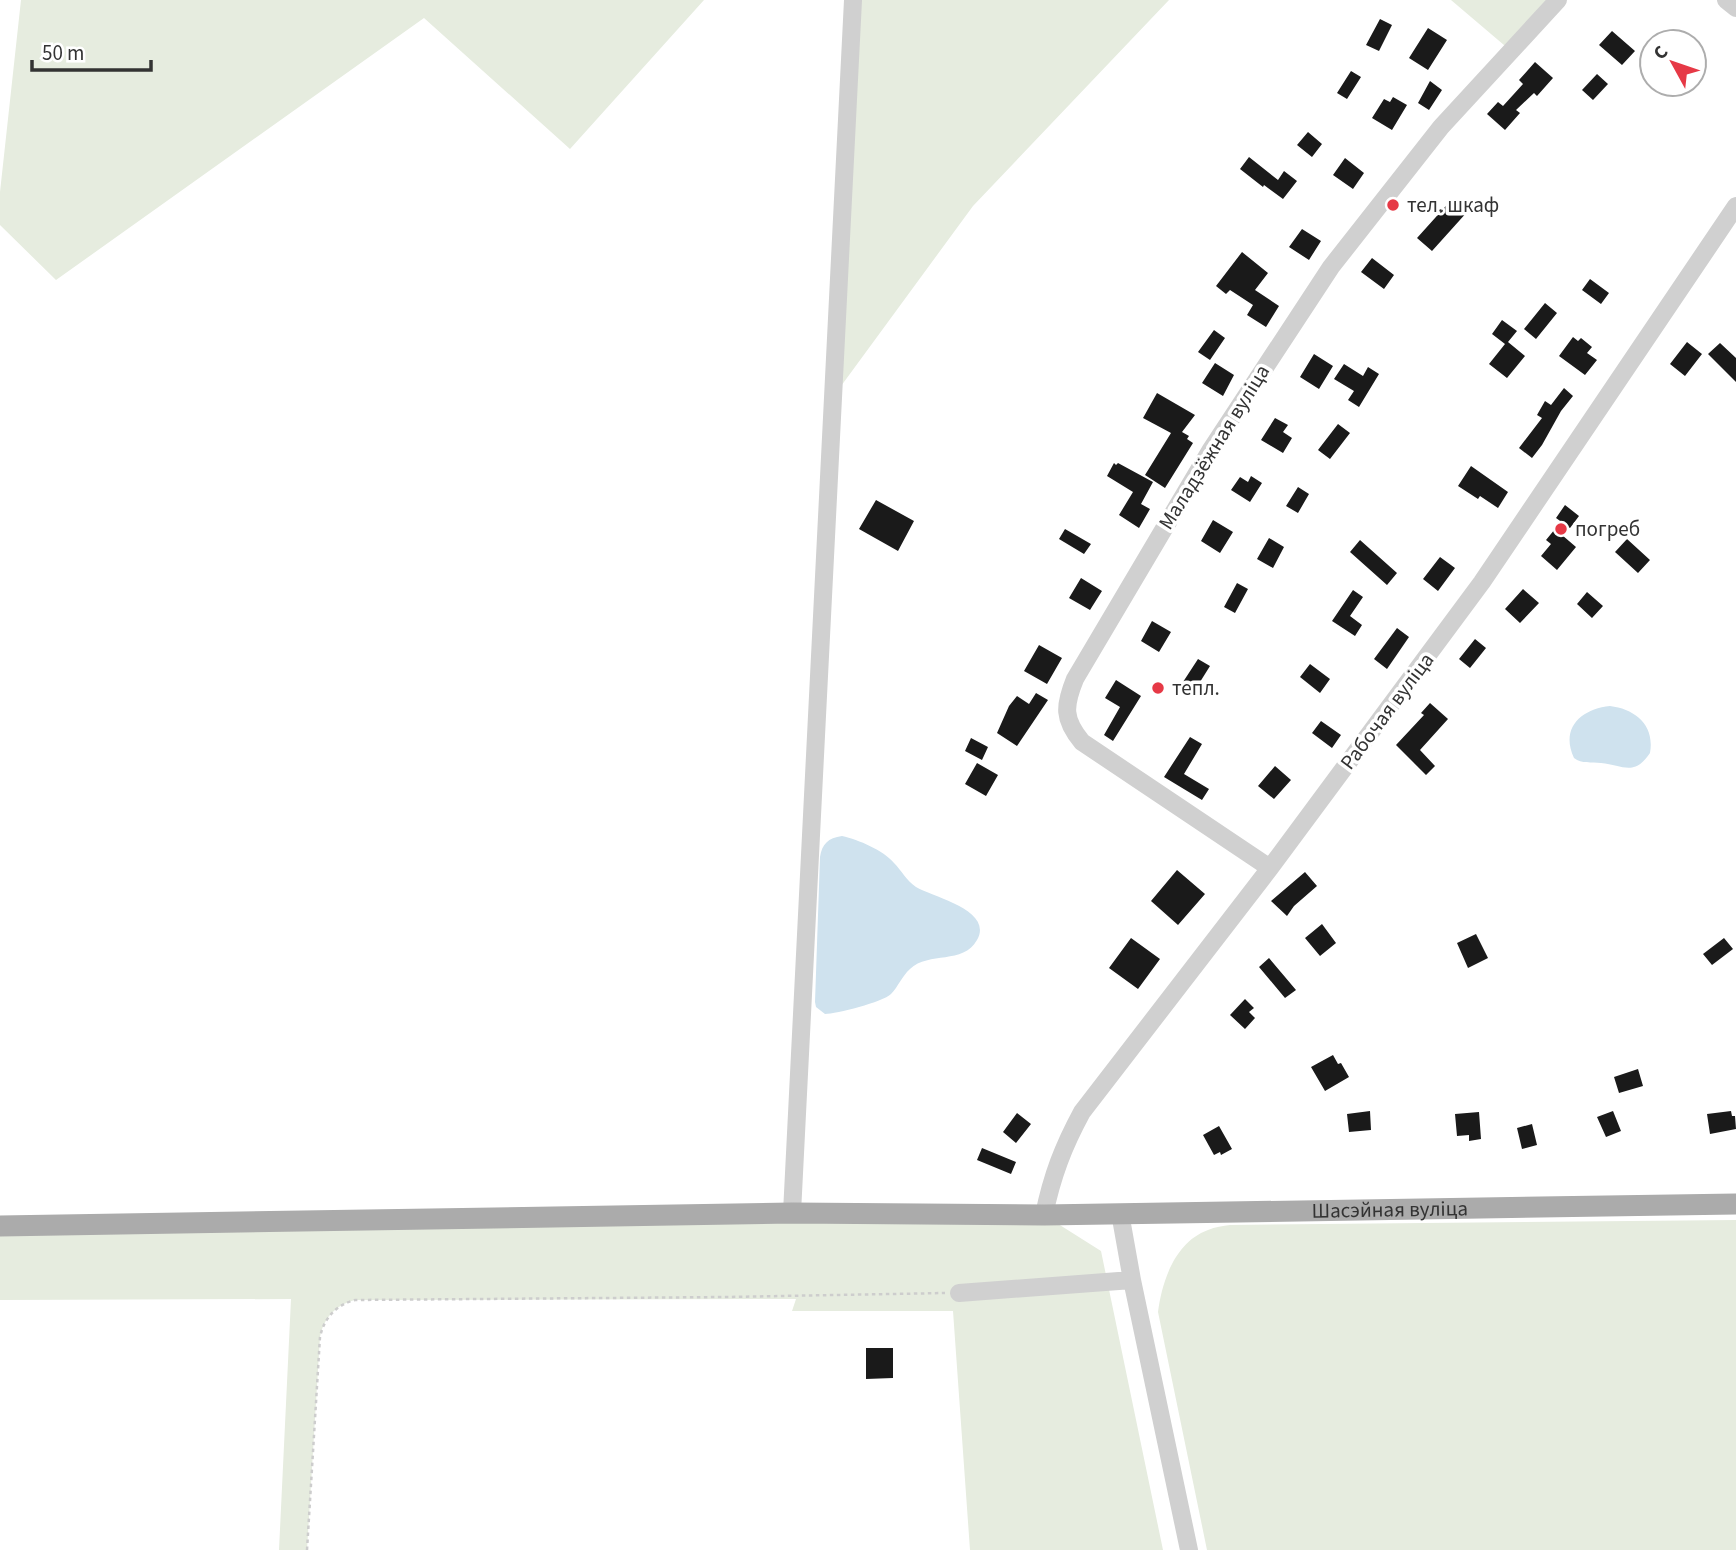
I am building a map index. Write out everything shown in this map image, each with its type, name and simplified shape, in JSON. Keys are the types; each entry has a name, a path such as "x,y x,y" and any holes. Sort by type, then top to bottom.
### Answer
{"main road":[{"name":"Шасэйная вуліца","path":"0,1226 792,1213 1044,1215 1736,1204"}],"street":[{"path":"792,1213 852,0"},
{"name":"Маладзёжная вуліца","path":"1270,868 1082,742 1071,729 1066,713 1068,696 1075,679 1170,516 1265,365 1331,267 1441,127 1558,0"},
{"path":"1726,0 1736,8"},
{"name":"Рабочая вуліца","path":"1044,1215 1051,1179 1059,1157 1082,1112 1270,868 1482,582 1736,205"},
{"path":"1120,1213 1189,1550"},
{"path":"959,1293 1132,1280"}],"path":[{"path":"307,1550 320,1337 325,1321 346,1302 959,1293"}],"shaded area":[{"path":"21,0 704,0 570,149 424,18 56,280 0,225 0,192"},
{"path":"853,0 1169,0 973,206 833,397"},
{"path":"1451,0 1558,0 1511,51"},
{"path":"1044,1215 1101,1251 1163,1550 970,1550 953,1311 792,1311 796,1299 348,1302 328,1318 320,1337 307,1550 279,1550 291,1299 0,1300 0,1226"},
{"path":"1736,1220 1736,1550 1207,1550 1158,1312 1172,1264 1187,1244 1197,1236 1211,1229 1230,1225"}],"water":[{"path":"1610,706 1635,715 1646,727 1651,743 1650,753 1639,765 1628,768 1583,762 1574,758 1570,738 1576,722 1590,711"},
{"path":"842,836 884,854 916,887 970,913 977,920 980,930 971,948 963,953 918,964 907,972 891,994 879,1001 825,1014 816,1007 815,1002 820,857 827,842"}],"building":[{"path":"1380,19 1392,25 1379,51 1366,45"},
{"path":"1428,28 1447,40 1428,70 1409,58"},
{"path":"1612,31 1635,51 1622,65 1599,45"},
{"path":"1535,62 1553,78 1537,96 1534,93 1516,110 1520,113 1505,130 1487,114 1498,102 1503,106 1523,84 1519,80"},
{"path":"1351,71 1361,77 1347,99 1337,93"},
{"path":"1597,74 1608,84 1593,100 1582,90"},
{"path":"1430,81 1442,90 1429,110 1418,103"},
{"path":"1393,97 1407,105 1392,130 1372,118 1384,99 1390,102"},
{"path":"1308,132 1322,144 1312,157 1297,145"},
{"path":"1249,157 1278,180 1284,171 1297,181 1283,199 1240,169"},
{"path":"1345,158 1364,173 1353,189 1333,175"},
{"path":"1453,198 1468,211 1432,251 1417,238"},
{"path":"1302,229 1321,241 1309,260 1289,247"},
{"path":"1242,252 1268,273 1255,290 1279,306 1266,327 1247,315 1253,305 1230,290 1226,294 1216,286"},
{"path":"1372,258 1394,275 1384,289 1361,272"},
{"path":"1590,279 1609,293 1601,304 1582,290"},
{"path":"1545,303 1557,313 1536,339 1524,329"},
{"path":"1502,320 1517,331 1508,342 1525,356 1507,378 1489,364 1505,344 1492,334"},
{"path":"1214,330 1225,338 1210,360 1198,352"},
{"path":"1573,337 1578,341 1581,338 1592,347 1587,353 1597,360 1585,375 1559,356"},
{"path":"1687,342 1702,354 1685,376 1670,364"},
{"path":"1720,343 1736,358 1736,382 1708,354"},
{"path":"1314,354 1333,366 1319,389 1300,377"},
{"path":"1215,363 1234,375 1223,396 1202,383"},
{"path":"1344,364 1363,376 1368,367 1379,374 1359,407 1348,400 1354,391 1334,379"},
{"path":"1564,388 1573,396 1532,458 1519,448 1542,418 1537,415 1545,401 1551,405"},
{"path":"1157,393 1195,415 1182,432 1189,436 1187,439 1193,443 1165,488 1145,475 1171,433 1143,418"},
{"path":"1275,418 1288,425 1283,432 1292,438 1283,453 1261,440"},
{"path":"1338,424 1350,433 1330,459 1318,450"},
{"path":"1114,463 1153,482 1141,504 1150,509 1139,528 1119,515 1133,492 1107,476"},
{"path":"1471,466 1508,492 1498,508 1458,486"},
{"path":"1251,476 1262,483 1250,502 1231,490 1240,477 1248,482"},
{"path":"1298,487 1309,494 1298,513 1286,506"},
{"path":"876,500 914,521 898,551 859,529"},
{"path":"1565,505 1579,516 1570,528 1556,518"},
{"path":"1213,520 1233,532 1220,553 1201,541"},
{"path":"1065,529 1091,544 1084,554 1059,539"},
{"path":"1555,529 1576,547 1557,570 1541,556 1551,544 1546,540"},
{"path":"1269,538 1284,547 1273,568 1257,559"},
{"path":"1627,539 1650,560 1638,573 1615,552"},
{"path":"1360,540 1397,573 1387,585 1350,552"},
{"path":"1440,557 1455,568 1438,591 1423,579"},
{"path":"1081,578 1102,591 1090,610 1069,598"},
{"path":"1237,583 1248,589 1235,613 1224,607"},
{"path":"1523,589 1539,603 1520,623 1505,609"},
{"path":"1353,590 1363,597 1350,616 1362,625 1355,636 1332,621"},
{"path":"1587,592 1603,606 1592,618 1577,604"},
{"path":"1152,621 1171,632 1159,652 1141,641"},
{"path":"1397,628 1409,637 1387,669 1374,659"},
{"path":"1475,639 1486,648 1470,668 1459,659"},
{"path":"1039,645 1062,658 1047,684 1024,671"},
{"path":"1198,659 1210,666 1195,690 1183,682"},
{"path":"1310,664 1330,679 1320,693 1300,677"},
{"path":"1116,680 1141,696 1113,741 1104,735 1120,707 1105,698"},
{"path":"1036,693 1048,700 1017,746 997,733 1009,706 1017,696 1029,704"},
{"path":"1430,703 1448,719 1420,750 1435,766 1426,775 1396,745 1424,715 1421,713"},
{"path":"1321,721 1341,735 1332,748 1312,733"},
{"path":"1190,737 1202,744 1184,774 1209,789 1202,800 1164,777"},
{"path":"971,738 988,747 982,760 965,751"},
{"path":"977,763 998,775 986,796 965,784"},
{"path":"1275,766 1291,780 1274,799 1258,786"},
{"path":"1177,870 1205,894 1178,925 1151,901"},
{"path":"1305,872 1317,886 1294,906 1287,916 1271,901"},
{"path":"1322,924 1336,943 1320,956 1305,938"},
{"path":"1476,934 1488,958 1468,968 1457,943"},
{"path":"1131,938 1160,959 1138,989 1109,968"},
{"path":"1724,938 1733,949 1712,965 1703,954"},
{"path":"1269,958 1296,990 1285,998 1259,967"},
{"path":"1245,999 1254,1008 1249,1012 1255,1018 1245,1029 1230,1015"},
{"path":"1333,1055 1349,1077 1325,1091 1311,1067"},
{"path":"1638,1069 1643,1086 1619,1093 1614,1077"},
{"path":"1370,1111 1371,1130 1349,1132 1347,1114"},
{"path":"1613,1111 1621,1131 1606,1137 1597,1117"},
{"path":"1731,1111 1732,1116 1735,1116 1736,1129 1710,1134 1707,1114"},
{"path":"1479,1112 1481,1139 1469,1141 1469,1135 1457,1136 1455,1114"},
{"path":"1017,1113 1031,1124 1016,1143 1003,1132"},
{"path":"1532,1124 1537,1145 1522,1149 1517,1128"},
{"path":"1219,1126 1232,1149 1221,1155 1220,1152 1214,1155 1203,1135"},
{"path":"982,1148 1016,1162 1011,1174 977,1160"},
{"path":"866,1348 893,1348 893,1378 866,1379"}],"place":[{"name":"тел. шкаф","path":"1393,205"},
{"name":"погреб","path":"1561,529"},
{"name":"тепл.","path":"1158,688"}]}
